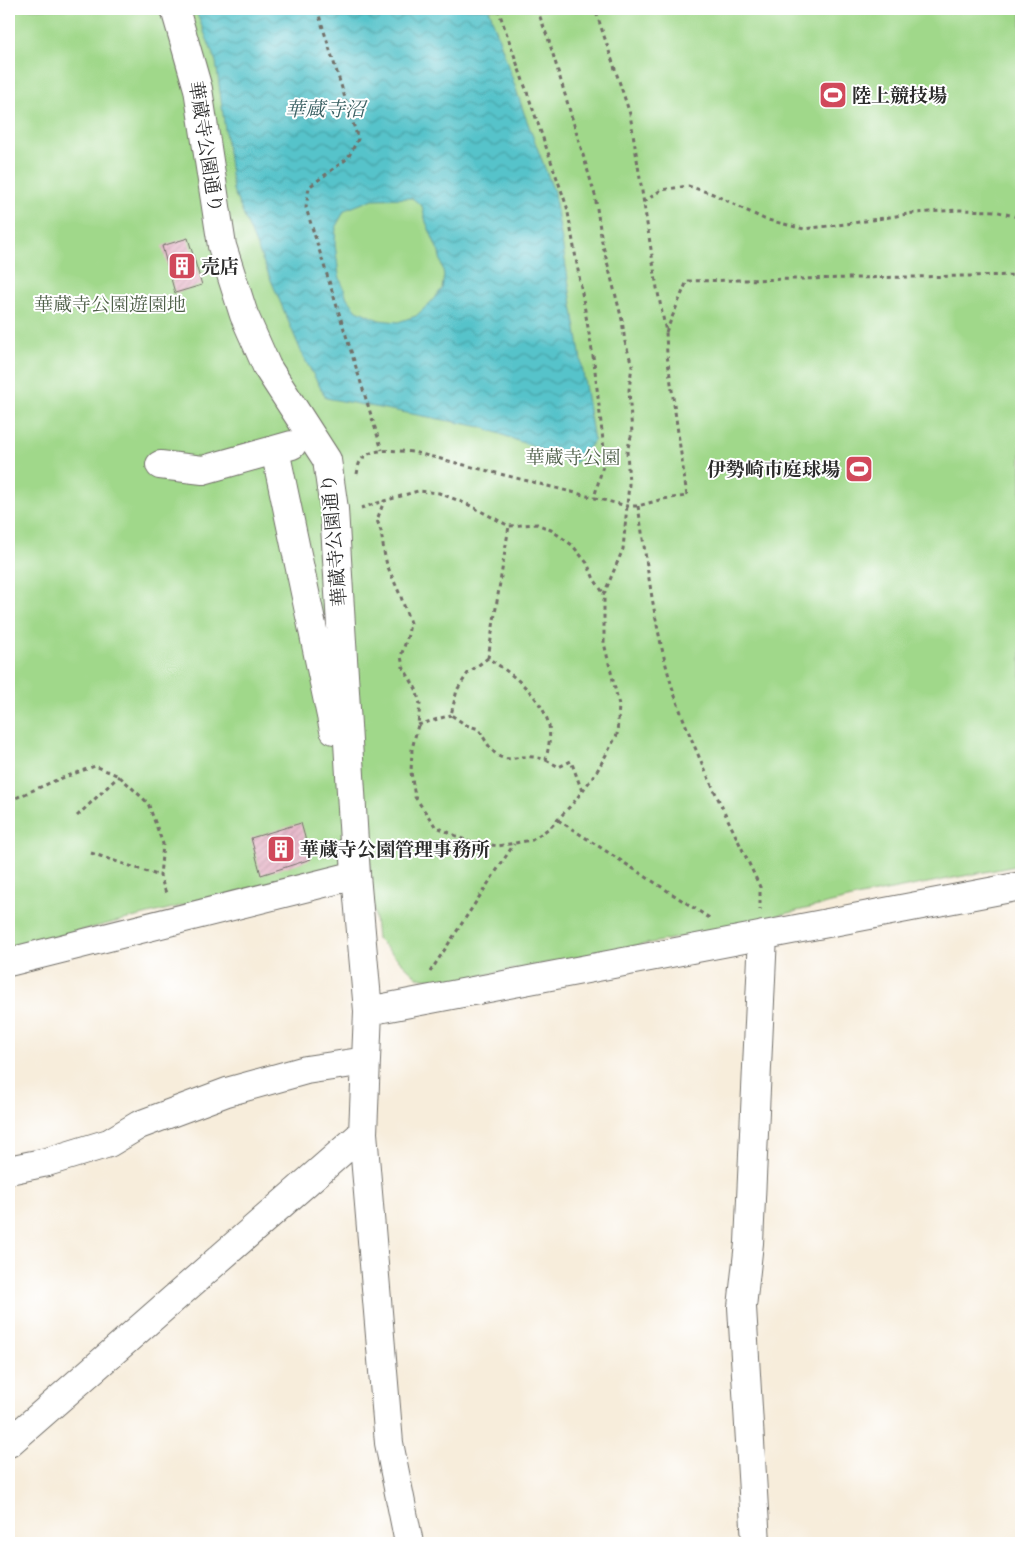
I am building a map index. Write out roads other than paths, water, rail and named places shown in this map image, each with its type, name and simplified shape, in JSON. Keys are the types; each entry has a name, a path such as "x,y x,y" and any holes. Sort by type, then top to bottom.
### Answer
{"street":[{"name":"華蔵寺公園通り","path":"175,9 178,14 198,89 222,246 244,315 267,367 326,460 334,509 356,875 368,1011 363,1133 389,1443 409,1543"},
{"path":"160,466 203,470 313,439"},
{"path":"275,450 353,823"},
{"path":"9,962 356,875"},
{"path":"368,1011 762,924 1021,886"},
{"path":"756,1543 742,1307 749,1243 762,924"},
{"path":"9,1170 47,1162 109,1144 139,1125 228,1092 306,1070 366,1061"},
{"path":"9,1443 363,1133"}],"water":[{"name":"華蔵寺沼","path":"195,9 489,9 524,113 554,192 594,441 575,463 482,427 326,398 303,356 233,190 216,62","holes":["412,198 422,206 426,222 439,253 444,275 442,289 416,316 398,322 379,320 357,310 347,298 339,275 335,244 336,226 345,210 373,199"]}],"place":[{"name":"陸上競技場","path":"833,95"},
{"name":"売店","path":"182,266"},
{"name":"伊勢崎市庭球場","path":"859,469"},
{"name":"華蔵寺公園管理事務所","path":"281,849"}],"park label":[{"name":"華蔵寺公園遊園地","path":"110,304"},
{"name":"華蔵寺公園","path":"573,457"}]}
